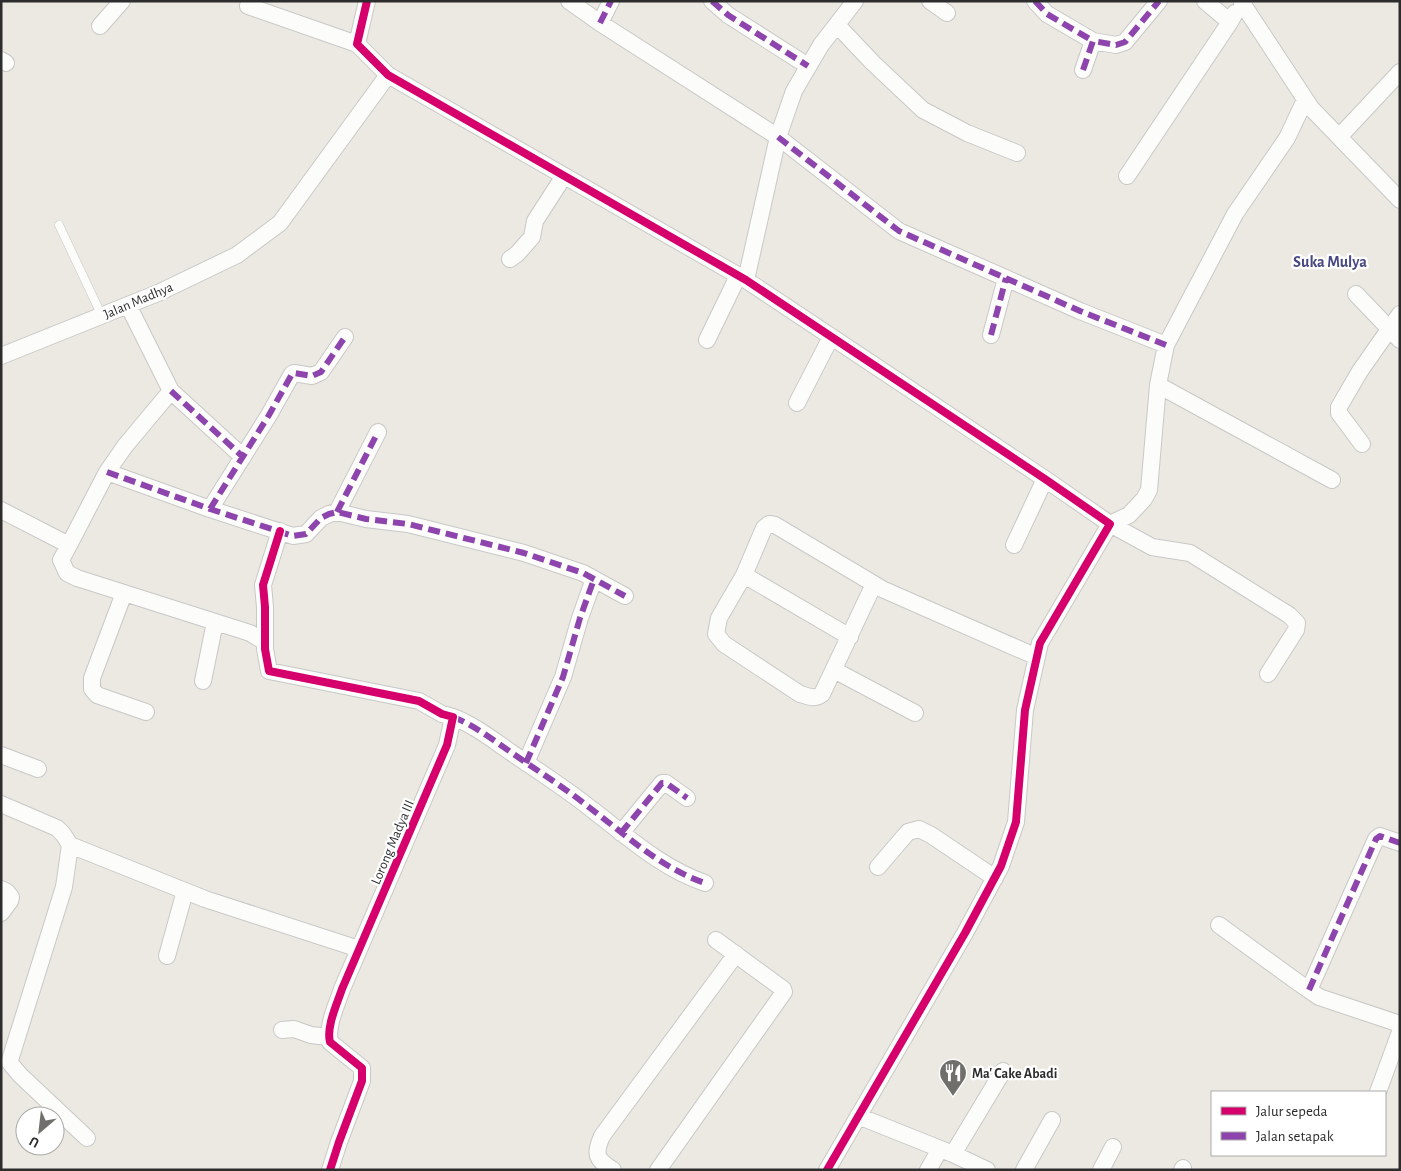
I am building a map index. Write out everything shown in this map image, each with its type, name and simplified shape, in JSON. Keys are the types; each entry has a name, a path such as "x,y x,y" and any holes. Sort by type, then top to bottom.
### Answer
{"street":[{"path":"100,26 122,1"},
{"path":"569,1 600,23 778,137 900,231 1080,311 1166,345"},
{"path":"600,23 611,1"},
{"path":"712,1 728,15 808,66"},
{"path":"707,340 742,278 778,137 794,90 821,45 855,1"},
{"path":"930,1 947,12"},
{"path":"1035,1 1047,14 1093,42 1116,45 1125,42 1160,1"},
{"path":"1204,1 1230,22"},
{"path":"357,44 364,2"},
{"path":"1127,176 1243,2 1311,108 1400,200"},
{"path":"248,6 357,44 388,75 742,278 1110,524 1152,547 1190,553 1289,615 1296,623 1296,630 1268,674"},
{"path":"837,24 873,63 923,110 967,132 1017,153"},
{"path":"1083,70 1093,42"},
{"path":"1339,138 1400,72"},
{"name":"Jalan Madhya","path":"1,356 158,293 237,255 274,228 388,75"},
{"path":"827,1170 965,933 1001,866 1016,822 1025,710 1040,643 1110,524 1128,515 1144,499 1149,490 1158,385 1166,345 1234,214 1287,138 1305,100"},
{"path":"510,259 532,237 536,221 564,176"},
{"path":"991,335 1006,278"},
{"path":"1356,294 1394,334"},
{"path":"128,305 171,391 243,457"},
{"path":"1362,444 1339,412 1339,407 1360,371 1394,334 1400,314"},
{"path":"210,509 292,374 312,376 321,372 345,337"},
{"path":"797,403 831,337"},
{"path":"1158,385 1332,480"},
{"path":"171,391 106,472 61,560 67,573 77,578 250,633 265,642"},
{"path":"337,512 378,432"},
{"path":"106,472 293,536 306,534 321,518 337,512 366,519 408,524 492,544 524,552 583,573 625,596"},
{"path":"1014,545 1045,480"},
{"path":"1,510 69,546"},
{"path":"874,584 834,670 819,697 814,698 800,694 724,644 716,634 719,618 744,575 764,528 769,524 775,525 874,584 882,589 1037,657"},
{"path":"280,531 263,585 265,642 269,671 419,701 442,714 462,720 588,806 643,850 682,874 705,883"},
{"path":"744,575 850,637"},
{"path":"526,763 563,677 580,618 594,579"},
{"path":"124,593 92,678 92,689 97,695 146,712"},
{"path":"203,682 215,622"},
{"path":"834,670 915,713"},
{"name":"Lorong Madya III","path":"328,1037 342,989 447,745 453,717"},
{"path":"1,755 38,769"},
{"path":"621,832 662,783 666,783 687,798"},
{"path":"1,804 57,828 70,845 205,899 359,950"},
{"path":"878,867 908,832 919,829 995,878"},
{"path":"1309,990 1376,839 1380,836 1400,843"},
{"path":"70,845 64,888 10,1063 20,1075 87,1138"},
{"path":"1,889 11,897 1,912"},
{"path":"167,956 186,891"},
{"path":"1220,925 1319,997 1400,1024"},
{"path":"658,1170 784,992 783,989 716,940"},
{"path":"613,1170 603,1163 597,1155 597,1148 602,1136 736,954"},
{"path":"282,1030 294,1029 312,1035 328,1037 330,1042 362,1068 362,1081 330,1170"},
{"path":"1378,1091 1400,1032"},
{"path":"928,1170 946,1151 1003,1071"},
{"path":"858,1116 946,1151 987,1170"},
{"path":"1024,1170 1052,1120"},
{"path":"1101,1170 1113,1147"}],"lane":[{"path":"59,225 102,316"}],"marked path":[{"path":"600,23 611,1"},
{"path":"712,1 728,15 808,66"},
{"path":"1035,1 1047,14 1093,41"},
{"path":"1083,70 1093,41 1116,45 1125,42 1159,1"},
{"path":"778,137 899,231 1080,311 1166,345"},
{"path":"991,335 1006,278"},
{"path":"210,509 269,415 292,374 312,376 321,372 345,337"},
{"path":"171,391 243,457"},
{"path":"337,512 378,432"},
{"path":"107,472 293,536 306,534 321,518 337,512 366,519 408,524 524,553 583,573 625,596"},
{"path":"526,763 563,677 580,618 594,579"},
{"path":"453,717 483,733 561,787 659,860 689,877 705,883"},
{"path":"621,833 662,783 666,783 687,798"},
{"path":"1309,990 1376,839 1380,836 1400,843"}],"cycle path":[{"path":"367,1 357,44 388,75 746,280 1110,524 1040,643 1025,710 1016,822 1001,866 965,933 827,1170"},
{"path":"280,531 263,585 265,649 269,671 419,701 442,714 453,717 447,745 342,989 329,1030 330,1042 362,1068 362,1081 330,1170"}],"place":[{"name":"Ma' Cake Abadi","path":"953,1097"}],"district":[{"name":"Suka Mulya","path":"1330,261"}]}
